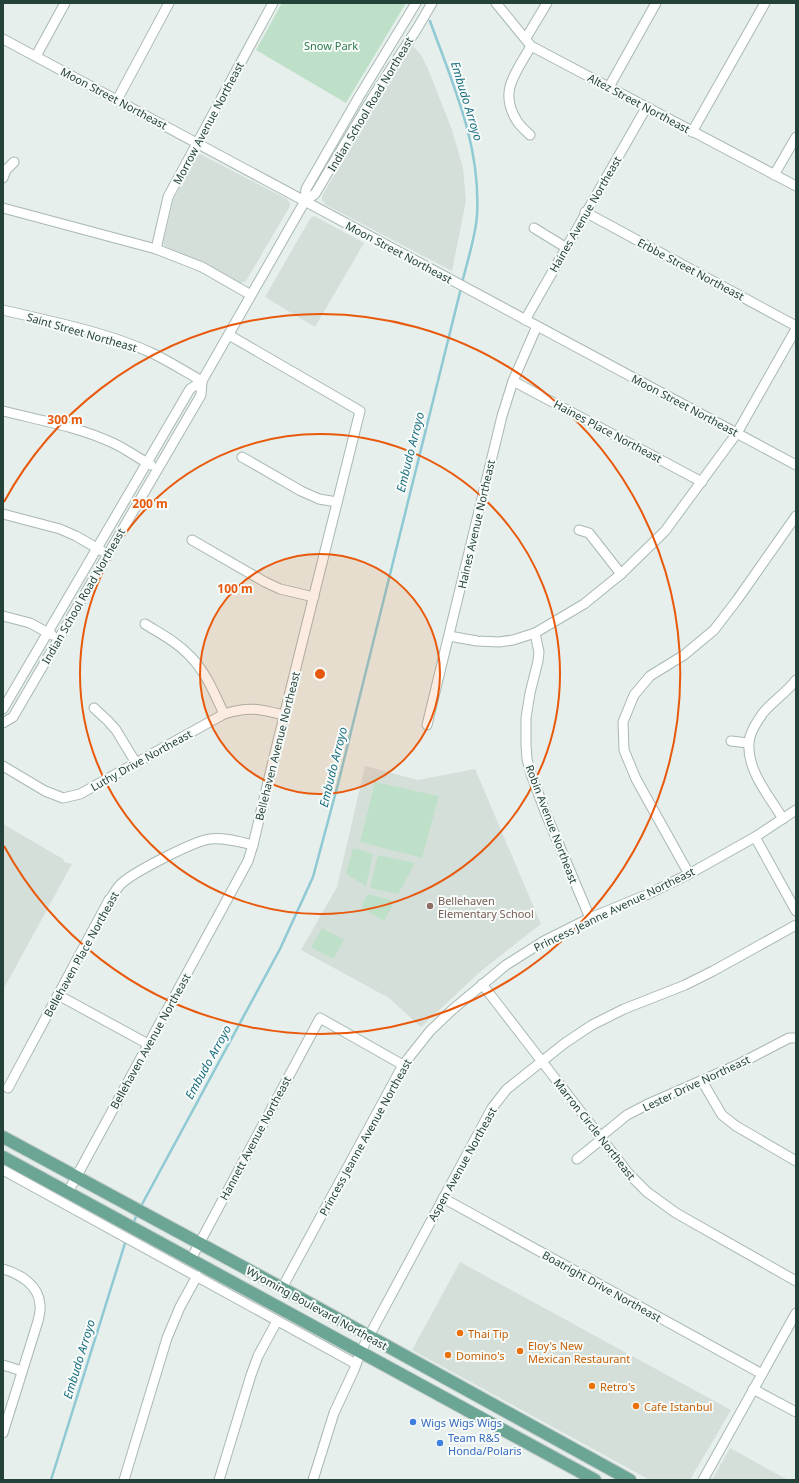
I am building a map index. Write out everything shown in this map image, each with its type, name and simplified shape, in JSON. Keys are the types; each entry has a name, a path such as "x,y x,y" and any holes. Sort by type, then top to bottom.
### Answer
{"main road":[{"name":"Wyoming Boulevard Northeast","path":"3,1136 199,1242 630,1480"},
{"name":"Wyoming Boulevard Northeast","path":"3,1157 68,1192 113,1224 140,1238 191,1259 595,1480"}],"street":[{"path":"36,56 65,3"},
{"path":"117,100 169,3"},
{"name":"Morrow Avenue Northeast","path":"156,249 168,197 273,3"},
{"name":"Indian School Road Northeast","path":"3,709 190,389 202,381 229,335 304,201 306,189 416,3"},
{"name":"Indian School Road Northeast","path":"304,201 315,194 371,100 432,3"},
{"name":"Altez Street Northeast","path":"496,3 531,46 796,186"},
{"path":"526,38 547,3"},
{"path":"609,88 656,3"},
{"path":"692,132 765,3"},
{"name":"Moon Street Northeast","path":"3,38 796,465"},
{"path":"530,135 517,122 508,99 510,86 531,46"},
{"name":"Haines Avenue Northeast","path":"525,320 565,247 646,108"},
{"path":"774,175 796,137"},
{"path":"3,178 6,170 14,162"},
{"path":"3,208 156,249 202,267 251,295"},
{"name":"Erbbe Street Northeast","path":"585,212 796,327"},
{"path":"534,228 565,247"},
{"name":"Saint Street Northeast","path":"3,310 127,343 153,354 202,381"},
{"name":"Haines Avenue Northeast","path":"427,725 502,416 513,381 537,326"},
{"path":"449,636 477,641 499,642 513,640 534,633 584,604 621,574 665,531 738,433 796,327"},
{"name":"Bellehaven Avenue Northeast","path":"68,1192 248,861 360,411 229,335"},
{"name":"Indian School Road Northeast","path":"3,723 13,717 201,395 202,381"},
{"name":"Haines Place Northeast","path":"513,381 702,482"},
{"path":"3,411 69,428 114,443 157,469"},
{"path":"242,457 302,491 319,499 337,502"},
{"path":"3,514 60,529 108,554"},
{"path":"689,874 636,779 624,750 623,722 634,696 650,676 684,655 714,630 796,516"},
{"path":"579,530 589,533 621,574"},
{"path":"192,540 265,582 280,589 314,597"},
{"path":"3,616 30,623 58,639"},
{"path":"145,624 176,643 191,656 206,678 224,714"},
{"name":"Robin Avenue Northeast","path":"534,633 539,652 526,718 527,759 546,814 590,918"},
{"path":"783,819 750,760 748,743 755,725 764,712 796,680"},
{"path":"94,708 116,730 136,763"},
{"name":"Luthy Drive Northeast","path":"3,766 45,792 64,798 80,794 224,714 239,709 255,708 284,715"},
{"path":"731,741 748,743"},
{"name":"Princess Jeanne Avenue Northeast","path":"282,1288 403,1065 430,1031 452,1010 482,984 544,941 590,918 646,895 689,874 755,837 796,810"},
{"path":"755,837 796,911"},
{"name":"Bellehaven Place Northeast","path":"8,1088 109,900 120,884 166,857 197,842 211,839 224,839 253,845"},
{"name":"Aspen Avenue Northeast","path":"313,1480 334,1413 361,1352 492,1108 507,1089 565,1043 592,1025 624,1009 692,982 796,925"},
{"name":"Marron Circle Northeast","path":"482,984 629,1174 647,1192 676,1213 796,1281"},
{"path":"58,995 148,1044"},
{"name":"Hannett Avenue Northeast","path":"191,1259 320,1018 403,1065"},
{"name":"Lester Drive Northeast","path":"577,1159 627,1116 650,1103 739,1064 789,1038 796,1038"},
{"path":"702,1081 722,1115 736,1126 796,1161"},
{"path":"3,1170 113,1224"},
{"name":"Boatright Drive Northeast","path":"443,1198 762,1374"},
{"path":"140,1238 197,1276 356,1364"},
{"path":"3,1269 15,1272 27,1280 36,1290 40,1304 38,1321 3,1433"},
{"path":"124,1480 167,1338 180,1307 197,1276"},
{"path":"703,1480 796,1313"},
{"path":"218,1480 258,1356 277,1320"},
{"path":"3,1365 22,1371"},
{"path":"753,1389 796,1412"}],"shaded area":[{"path":"412,45 421,55 428,69 452,130 463,168 466,201 452,271 326,205 322,200 322,196"},
{"path":"200,154 287,199 290,203 290,206 246,281 240,283 236,282 218,270 166,247 163,244 174,198 197,155"},
{"path":"314,216 364,243 315,327 265,297 310,219"},
{"name":"Bellehaven Elementary School","path":"365,766 418,780 475,769 541,924 481,971 421,1027 389,998 301,950 337,887"},
{"path":"3,824 63,859 64,862 72,864 3,990"},
{"path":"460,1262 731,1410 690,1480 650,1480 412,1350"},
{"path":"730,1448 788,1480 712,1480"}],"green space":[{"name":"Snow Park","path":"282,3 406,3 346,103 256,50"},
{"path":"375,782 439,796 422,858 360,842"},
{"path":"353,848 373,854 366,886 346,874"},
{"path":"378,855 415,863 398,894 370,888"},
{"path":"368,894 395,901 384,921 361,907"},
{"path":"322,928 344,940 333,959 311,947"}],"waterway":[{"name":"Embudo Arroyo","path":"430,21 464,116 475,164 477,215 473,240 462,283"},
{"name":"Embudo Arroyo","path":"140,1208 280,949 313,877 338,784 461,288"},
{"name":"Embudo Arroyo","path":"133,1224 137,1214"},
{"name":"Embudo Arroyo","path":"51,1480 126,1240"}],"place":[{"name":"Bellehaven Elementary School","path":"430,906"},
{"name":"Thai Tip","path":"460,1333"},
{"name":"Eloy's New Mexican Restaurant","path":"520,1351"},
{"name":"Domino's","path":"448,1355"},
{"name":"Retro's","path":"592,1386"},
{"name":"Cafe Istanbul","path":"636,1406"},
{"name":"Wigs Wigs Wigs","path":"413,1422"},
{"name":"Team R&S Honda/Polaris","path":"440,1443"}]}
